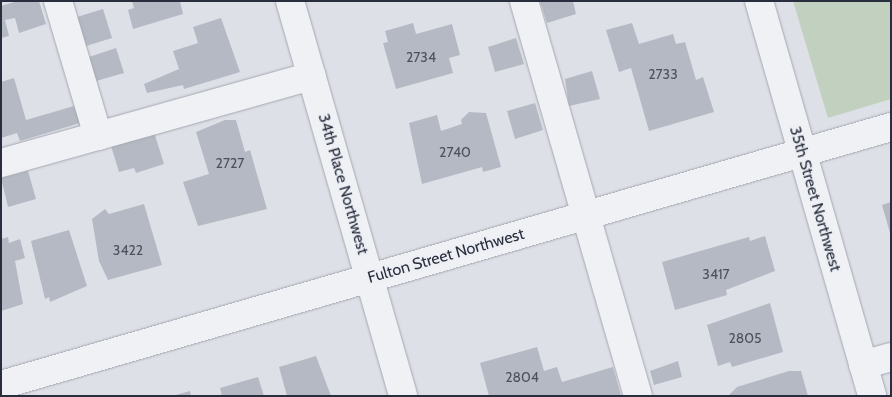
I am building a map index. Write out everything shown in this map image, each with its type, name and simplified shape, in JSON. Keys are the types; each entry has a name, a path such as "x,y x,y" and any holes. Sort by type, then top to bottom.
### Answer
{"street":[{"path":"58,1 98,136"},
{"name":"34th Place Northwest","path":"290,1 403,396"},
{"path":"524,1 638,396"},
{"name":"35th Street Northwest","path":"759,1 872,396"},
{"path":"1,163 312,76"},
{"name":"Fulton Street Northwest","path":"1,385 891,127"},
{"path":"863,365 891,357"}],"green space":[{"path":"793,1 891,1 891,99 828,118"}],"building":[{"path":"18,1 39,1 46,24 19,33 15,18 5,20 9,36 1,38 1,6"},
{"path":"132,1 180,1 183,14 133,29 128,10 134,8"},
{"path":"540,1 573,1 576,14 547,23"},
{"path":"103,9 112,38 86,46 77,17"},
{"path":"221,18 240,72 184,89 183,85 147,93 144,84 179,69 173,51 198,43 193,27"},
{"path":"413,23 416,34 452,24 460,55 449,58 453,73 396,89 383,43 388,42 385,31"},
{"path":"632,23 639,44 673,34 676,44 685,42 696,80 703,77 714,112 649,131 631,68 619,72 606,30"},
{"path":"516,38 524,64 495,72 488,47"},
{"path":"116,48 124,73 96,81 89,57"},
{"path":"592,71 600,99 569,106 565,79"},
{"path":"14,78 26,120 74,106 80,123 20,141 17,133 1,138 1,82"},
{"path":"535,103 543,130 515,139 507,111"},
{"path":"469,112 486,113 501,167 483,172 482,167 422,184 409,123 437,115 441,131 462,124 461,120"},
{"path":"225,120 236,120 245,152 250,150 267,209 198,226 183,182 209,174 196,132"},
{"path":"154,132 164,164 136,173 134,168 119,172 111,146"},
{"path":"28,171 36,199 8,207 1,178"},
{"path":"891,202 891,233 890,233 882,205"},
{"path":"144,204 162,265 108,280 99,261 92,219 105,209 109,214"},
{"path":"69,230 87,286 50,302 49,297 45,299 31,241"},
{"path":"765,236 775,271 726,290 727,295 675,310 662,262 749,237 750,241"},
{"path":"8,237 9,243 20,239 25,258 15,261 23,304 1,311 1,239"},
{"path":"770,303 783,352 732,367 730,362 718,366 707,325"},
{"path":"537,347 544,371 557,367 562,382 613,367 621,396 489,396 480,363"},
{"path":"316,356 331,396 287,396 279,367"},
{"path":"678,361 682,377 654,385 650,371"},
{"path":"789,371 801,371 808,396 728,396 737,387"},
{"path":"258,377 264,396 222,396 220,388"},
{"path":"190,391 191,396 176,396 176,395"}]}
